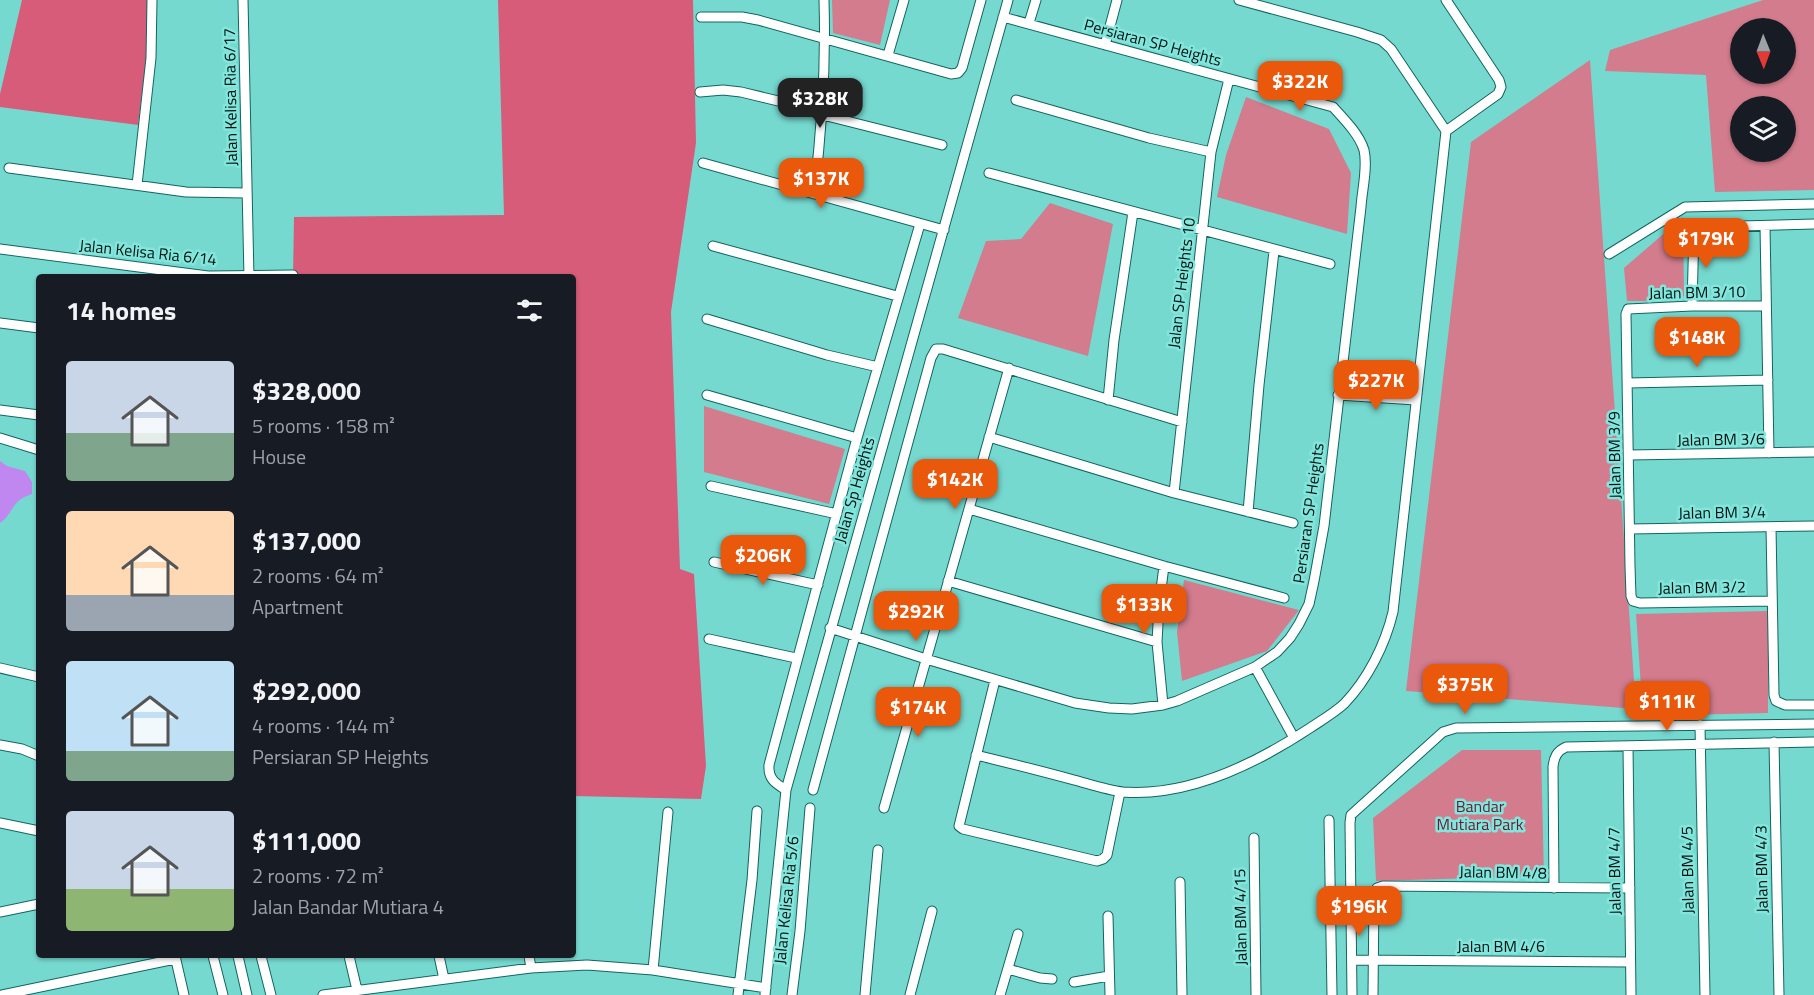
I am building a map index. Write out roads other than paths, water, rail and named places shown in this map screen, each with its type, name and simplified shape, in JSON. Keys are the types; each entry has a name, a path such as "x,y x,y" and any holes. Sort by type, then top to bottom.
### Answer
{"street":[{"path":"137,185 151,58 152,0"},
{"name":"Jalan Kelisa Ria 6/17","path":"243,0 249,274"},
{"path":"814,193 822,116 824,0"},
{"path":"888,55 904,0"},
{"path":"701,17 742,17 958,74 962,68 981,0"},
{"name":"Jalan Sp Heights","path":"765,992 786,790 1008,0"},
{"path":"1029,23 1036,0"},
{"path":"1105,45 1117,0"},
{"path":"976,755 1120,792 1156,792 1201,781 1240,766 1294,738 1344,704 1367,674 1389,631 1393,612 1446,131 1391,49 1381,40 1239,0"},
{"path":"1446,0 1499,80 1501,87 1498,94 1446,131"},
{"name":"Persiaran SP Heights","path":"830,628 1075,703 1132,709 1177,701 1255,667 1276,652 1290,638 1309,604 1324,526 1361,207 1365,160 1363,148 1333,107 1003,17"},
{"name":"Jalan SP Heights 10","path":"1174,493 1210,152 1229,79"},
{"path":"700,92 723,90 741,92 791,104 822,116 942,145"},
{"path":"1016,100 1149,138 1210,152"},
{"path":"703,163 944,230"},
{"path":"9,168 186,192 246,193"},
{"path":"989,173 1274,251 1330,264"},
{"path":"1609,254 1684,207 1814,204"},
{"path":"1108,400 1114,340 1133,212"},
{"path":"786,790 772,780 769,765 796,657 818,585 857,438 920,224"},
{"path":"1692,306 1694,229 1814,224"},
{"path":"1765,226 1769,453"},
{"path":"713,246 897,296"},
{"name":"Jalan Kelisa Ria 6/14","path":"0,249 193,274"},
{"path":"1248,512 1274,251"},
{"name":"Jalan BM 3/10","path":"1628,309 1766,306"},
{"name":"Jalan BM 3/9","path":"1628,309 1626,314 1631,596 1634,601"},
{"path":"707,319 816,352 878,367"},
{"path":"0,323 36,328"},
{"path":"813,790 931,358 936,350 943,348 1182,422"},
{"path":"884,808 1009,368"},
{"path":"1628,383 1768,380"},
{"path":"707,394 857,438"},
{"path":"1338,395 1416,400"},
{"path":"0,410 36,415"},
{"path":"989,437 1174,493 1293,523"},
{"path":"0,438 36,449"},
{"name":"Jalan BM 3/6","path":"1629,455 1814,452"},
{"path":"711,486 837,514"},
{"path":"969,509 1164,566 1284,598"},
{"name":"Jalan BM 3/4","path":"1630,529 1814,526"},
{"path":"1771,527 1773,678 1776,701 1785,705 1814,705"},
{"path":"714,562 818,585"},
{"path":"1163,705 1157,642 1158,605 1164,566"},
{"path":"948,580 1157,642"},
{"name":"Jalan BM 3/2","path":"1634,601 1640,603 1772,601"},
{"path":"709,639 796,657"},
{"path":"1255,667 1294,738"},
{"path":"0,668 36,676"},
{"path":"995,680 959,826 963,829 1097,861 1107,855 1120,792"},
{"path":"1353,995 1350,902 1351,815 1443,732 1456,728 1814,724"},
{"name":"Jalan BM 4/5","path":"1700,725 1705,995"},
{"name":"Jalan BM 4/3","path":"1774,742 1779,995"},
{"path":"1554,888 1553,767 1557,753 1566,747 1814,742"},
{"path":"0,745 22,749 36,755"},
{"name":"Jalan BM 4/7","path":"1628,747 1631,995"},
{"name":"Jalan Kelisa Ria 5/6","path":"792,995 800,931 810,808"},
{"path":"738,995 752,880 757,811"},
{"path":"653,970 668,812"},
{"path":"1329,820 1332,995"},
{"path":"0,823 36,830"},
{"name":"Jalan BM 4/15","path":"1254,838 1256,995"},
{"path":"865,995 878,850"},
{"path":"1180,882 1182,995"},
{"name":"Jalan BM 4/8","path":"1372,960 1374,894 1377,888 1383,886 1629,888"},
{"path":"1330,902 1350,902"},
{"path":"0,912 36,905"},
{"path":"910,995 932,911"},
{"path":"1108,916 1110,995"},
{"path":"1000,995 1017,934"},
{"path":"2,995 170,958"},
{"path":"175,958 184,995"},
{"path":"214,958 223,995"},
{"path":"238,958 247,995"},
{"path":"261,958 270,995"},
{"path":"349,958 357,990"},
{"path":"439,958 444,979"},
{"path":"529,958 531,968"},
{"name":"Jalan BM 4/6","path":"1352,960 1630,962"},
{"path":"1372,960 1373,995"},
{"path":"323,995 531,968 587,965 653,970 739,984 765,992"},
{"path":"1008,969 1052,979"},
{"path":"1074,982 1110,976"}],"park label":[{"name":"Bandar Mutiara Park","path":"1480,815"}]}
